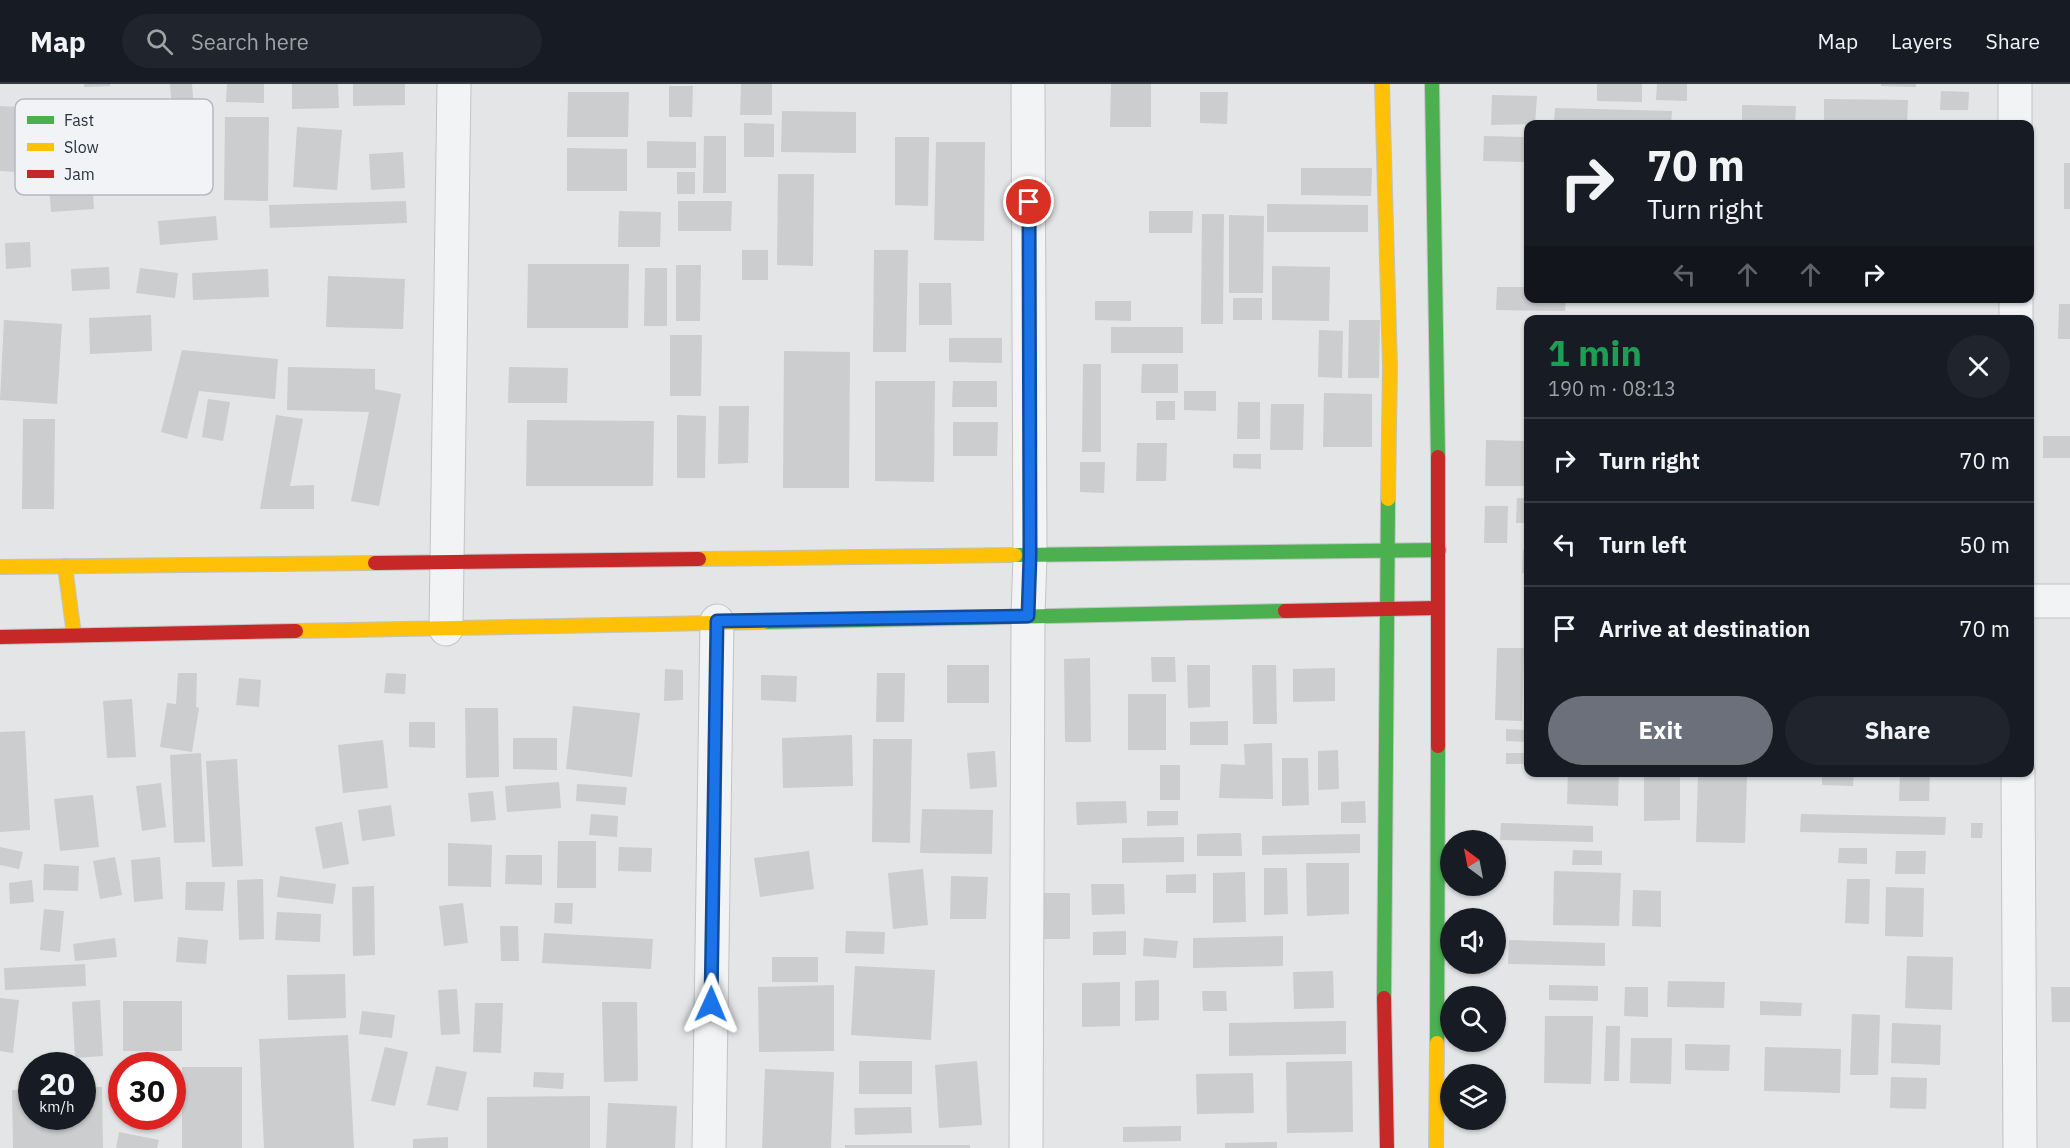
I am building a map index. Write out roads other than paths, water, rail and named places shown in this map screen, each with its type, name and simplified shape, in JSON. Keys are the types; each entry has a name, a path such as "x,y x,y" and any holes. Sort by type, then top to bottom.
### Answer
{"street":[{"path":"446,629 454,84"},
{"path":"1026,1148 1030,556 1028,84"},
{"path":"1382,84 1390,367 1386,609 1384,1035 1387,1148"},
{"path":"1432,84 1438,550 1436,1148"},
{"path":"2015,84 2015,120"},
{"path":"0,567 1438,550"},
{"path":"66,566 74,635"},
{"path":"2034,601 2070,601"},
{"path":"0,636 1437,608"},
{"path":"709,1148 717,621"},
{"path":"2018,777 2020,1148"}]}
